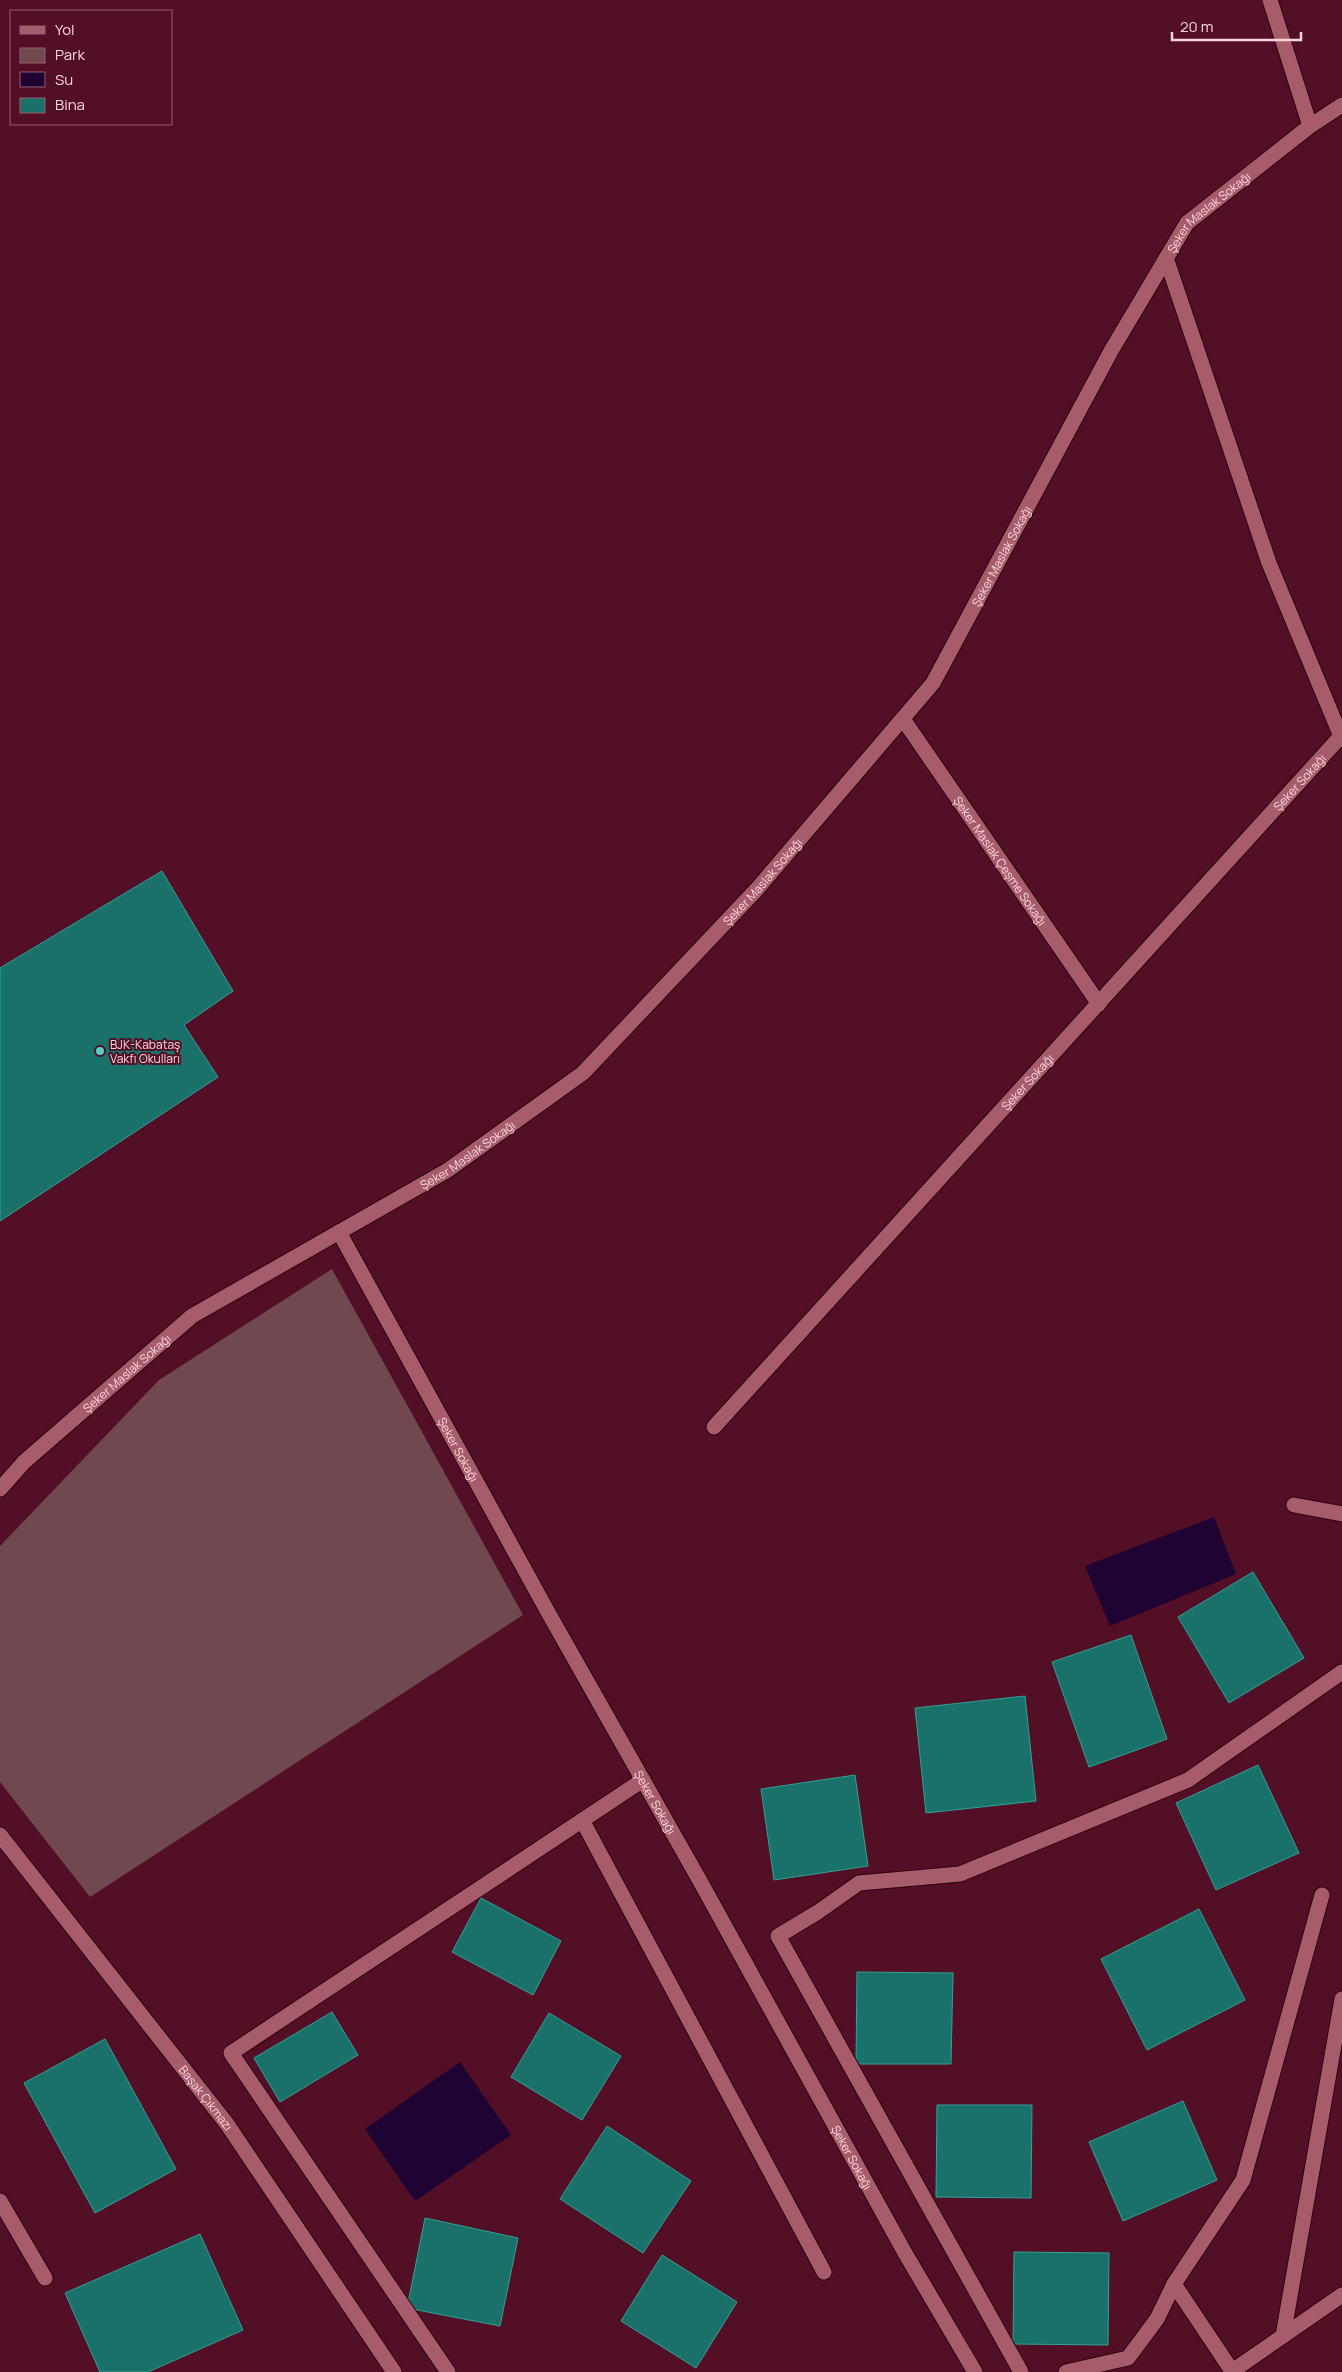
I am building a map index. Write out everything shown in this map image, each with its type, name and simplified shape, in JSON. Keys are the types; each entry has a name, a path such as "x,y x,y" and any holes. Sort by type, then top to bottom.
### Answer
{"street":[{"path":"1270,0 1310,126"},
{"name":"Şeker Maslak Sokağı","path":"0,1489 24,1462 192,1316 448,1170 583,1073 758,890 933,683 1111,351 1187,223 1310,126 1341,111"},
{"path":"1166,258 1269,563 1341,737"},
{"name":"Şeker Maslak Çeşme Sokağı","path":"903,719 1099,1004"},
{"name":"Şeker Sokağı","path":"714,1427 1341,737"},
{"name":"Şeker Sokağı","path":"339,1232 901,2244 975,2372"},
{"path":"1294,1505 1342,1514"},
{"path":"1021,2372 778,1936 818,1912 859,1883 960,1874 1188,1780 1342,1672"},
{"path":"448,2372 231,2053 643,1780"},
{"path":"582,1820 824,2272"},
{"name":"Başak Çıkmazı","path":"0,1835 227,2124 394,2372"},
{"path":"1066,2372 1128,2358 1157,2319 1174,2284 1243,2180 1322,1895"},
{"path":"1283,2336 1342,1999"},
{"path":"0,2201 45,2278"},
{"path":"1174,2284 1231,2372 1342,2295"}],"green space":[{"path":"332,1269 523,1615 90,1897 0,1782 0,1546 159,1380"}],"water":[{"path":"1214,1517 1236,1574 1110,1626 1085,1566"},
{"path":"460,2062 511,2135 415,2201 365,2129"}],"building":[{"name":"BJK-Kabataş Vakfı Okulları","path":"162,871 233,991 184,1025 218,1077 0,1221 0,968"},
{"path":"1253,1572 1304,1658 1229,1703 1178,1617"},
{"path":"1131,1635 1167,1739 1089,1767 1052,1662"},
{"path":"1025,1696 1036,1801 926,1813 915,1708"},
{"path":"1258,1765 1299,1853 1216,1890 1176,1803"},
{"path":"855,1775 868,1866 774,1880 761,1789"},
{"path":"481,1898 561,1941 533,1995 452,1952"},
{"path":"1199,1909 1245,2000 1147,2050 1101,1959"},
{"path":"857,1972 953,1973 951,2064 856,2064"},
{"path":"332,2012 358,2055 280,2102 254,2058"},
{"path":"549,2013 621,2056 582,2120 511,2077"},
{"path":"105,2039 176,2169 95,2213 24,2083"},
{"path":"1183,2101 1217,2180 1123,2221 1089,2142"},
{"path":"937,2105 1032,2105 1031,2198 936,2197"},
{"path":"607,2126 691,2181 643,2253 560,2199"},
{"path":"425,2218 518,2238 500,2326 407,2308"},
{"path":"200,2234 243,2330 148,2372 100,2372 65,2293"},
{"path":"1014,2252 1109,2253 1108,2345 1013,2344"},
{"path":"662,2255 737,2302 696,2368 621,2321"}],"place":[{"name":"BJK-Kabataş Vakfı Okulları","path":"100,1051"}]}
